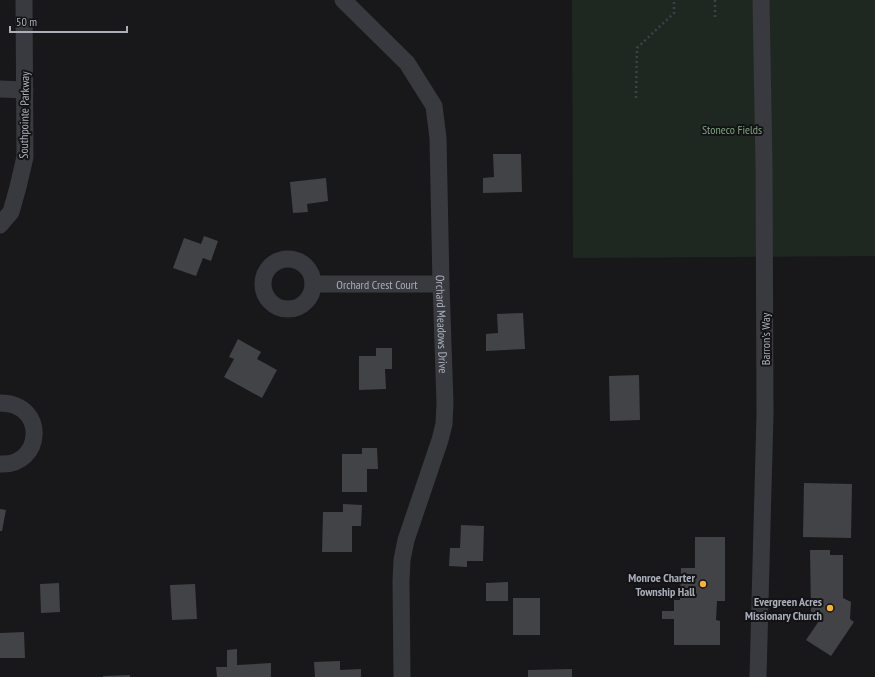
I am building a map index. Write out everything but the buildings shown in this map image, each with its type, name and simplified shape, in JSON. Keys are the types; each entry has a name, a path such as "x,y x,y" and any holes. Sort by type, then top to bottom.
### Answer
{"street":[{"name":"Southpointe Parkway","path":"0,225 11,212 25,157 24,0"},
{"name":"Orchard Meadows Drive","path":"343,0 407,63 434,106 438,138 440,284 445,403 444,424 406,540 402,560 402,677"},
{"name":"Barron's Way","path":"758,677 765,414 764,166 761,0"},
{"path":"0,89 25,90"},
{"name":"Orchard Crest Court","path":"313,284 440,284"},
{"path":"0,403 8,403 18,406 26,412 31,420 34,430 34,440 24,457 16,462 0,464"}],"path":[{"path":"636,98 637,48 674,13 674,0"},
{"path":"715,0 715,19"}],"green space":[{"name":"Stoneco Fields","path":"572,0 875,0 875,256 573,258"}],"place":[{"name":"Monroe Charter Township Hall","path":"703,584"},
{"name":"Evergreen Acres Missionary Church","path":"830,608"}]}
